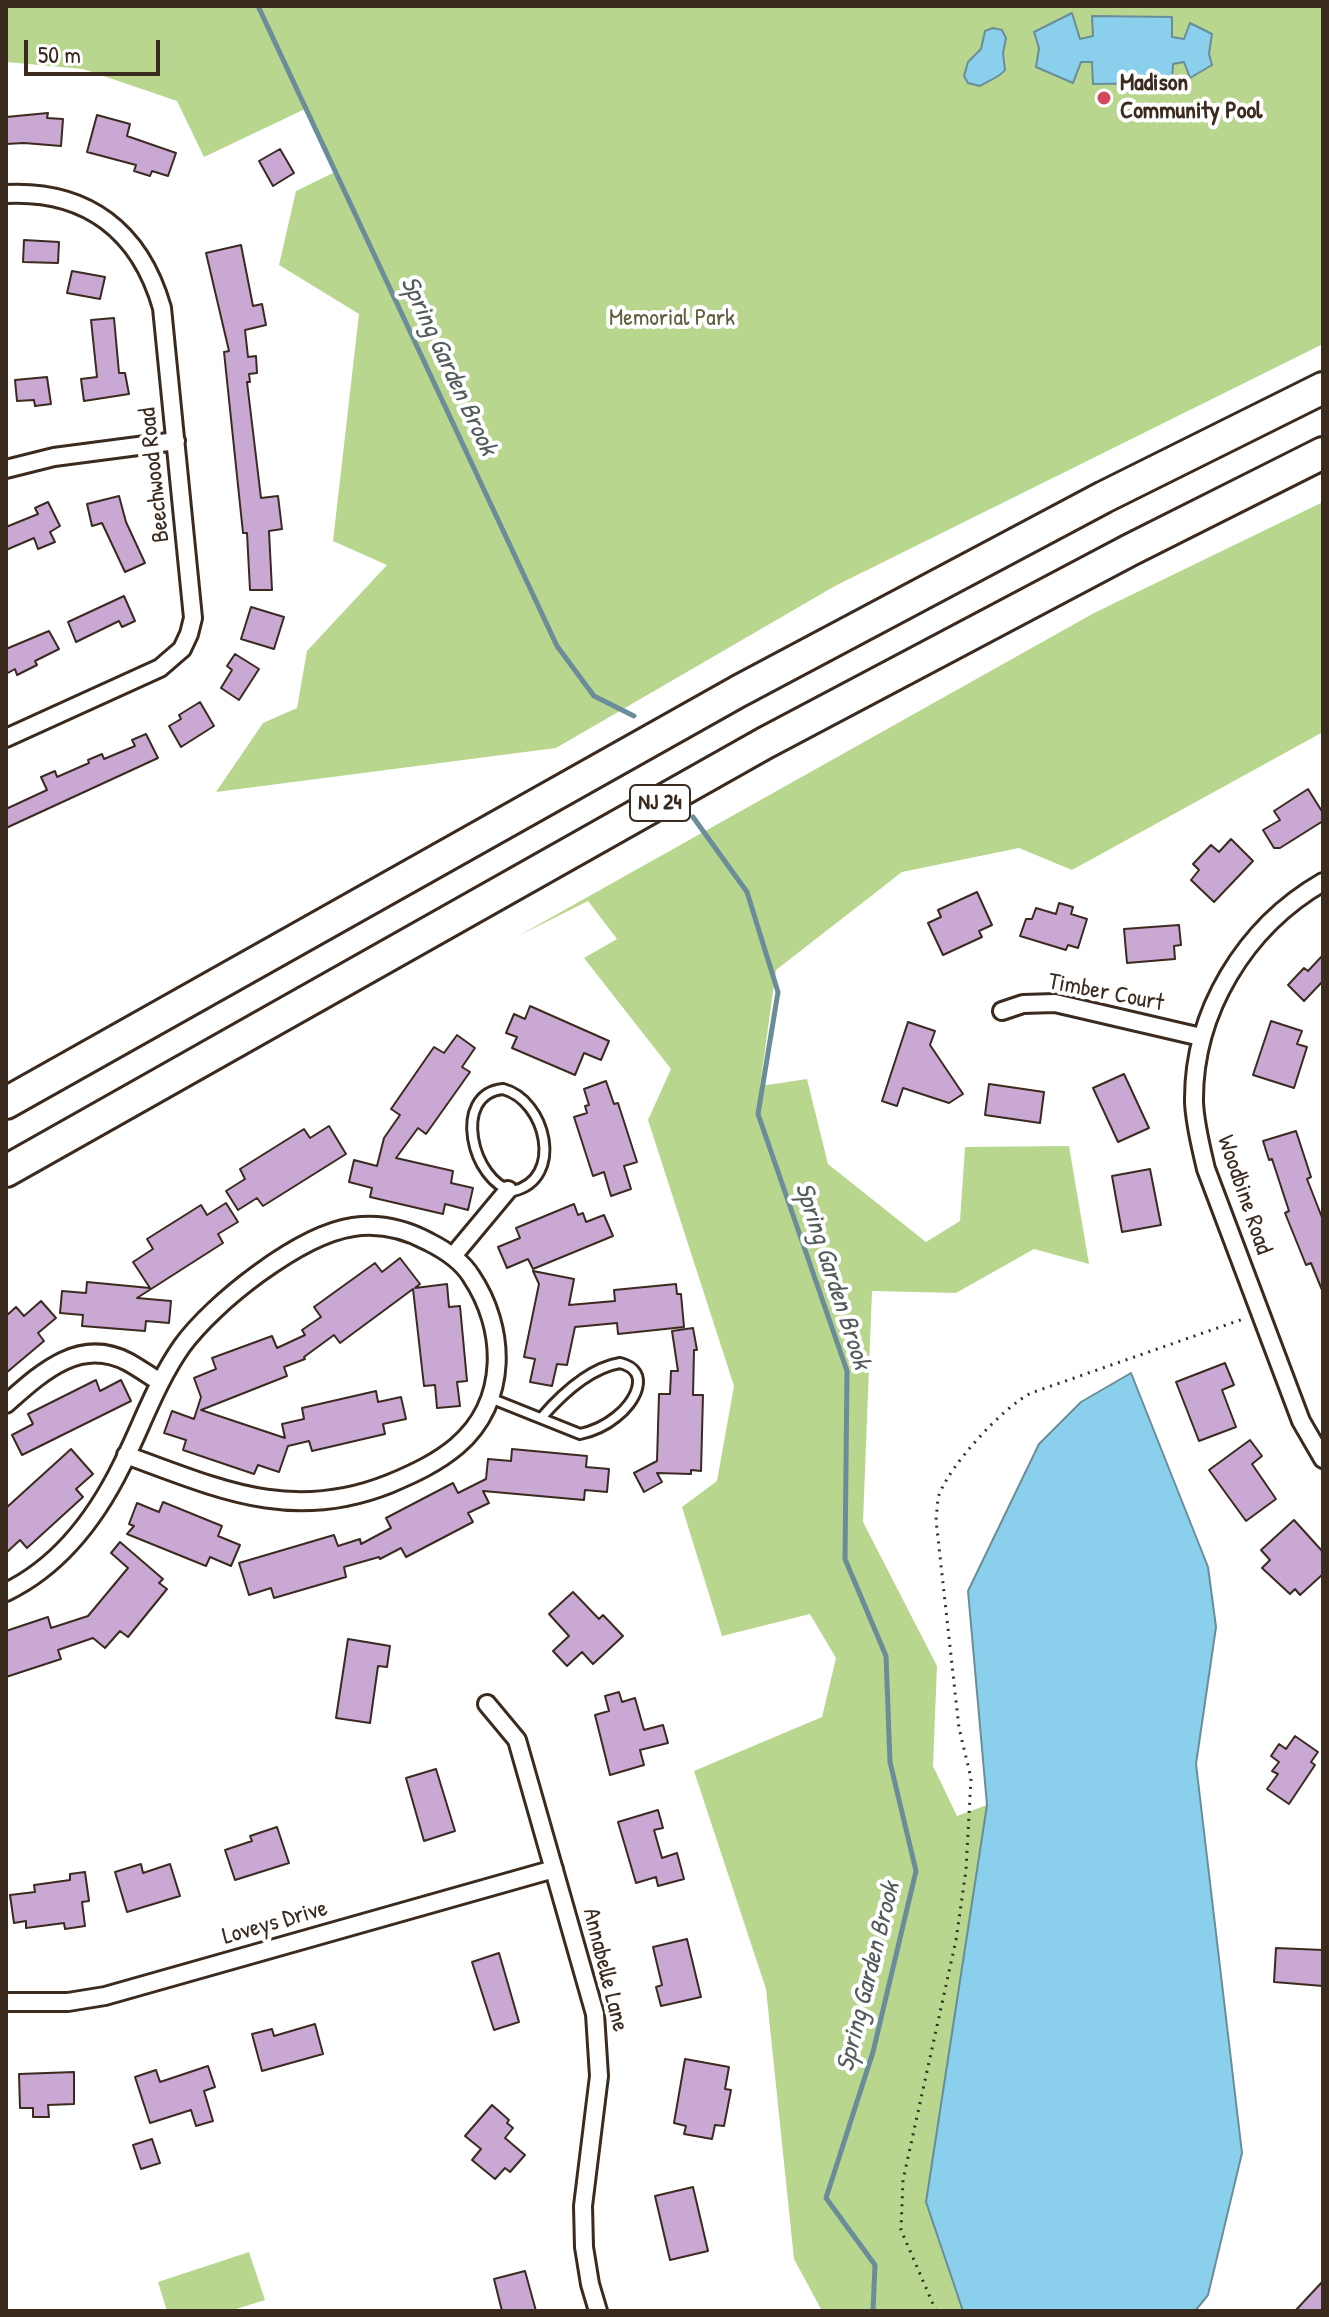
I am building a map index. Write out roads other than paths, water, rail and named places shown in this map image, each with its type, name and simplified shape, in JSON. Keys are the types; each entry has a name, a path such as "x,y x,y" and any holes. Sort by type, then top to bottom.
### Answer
{"highway":[{"name":"NJ 24","path":"6,1103 753,683 1104,497 1323,388"},
{"name":"NJ 24","path":"6,1171 765,743 1130,550 1323,453"}],"street":[{"name":"Beechwood Road","path":"6,194 53,196 95,212 130,242 145,262 155,284 162,308 193,618 182,649 160,668 6,738"},
{"path":"6,469 54,457 176,441"},
{"name":"Woodbine Road","path":"1323,882 1283,910 1241,956 1221,988 1201,1037 1195,1071 1194,1104 1206,1169 1301,1421 1323,1459"},
{"name":"Timber Court","path":"1002,1011 1023,1004 1055,1003 1201,1037"},
{"path":"453,1256 508,1190"},
{"path":"6,1592 30,1580 58,1556 103,1501 160,1382 181,1347 226,1299 285,1258 331,1233 362,1226 393,1228 416,1235 453,1256 469,1272 486,1302 498,1350 490,1398 481,1417 463,1440 444,1456 415,1473 373,1490 333,1501 304,1503 216,1488 126,1455"},
{"path":"6,1404 54,1364 90,1355 111,1356 126,1361 160,1382"},
{"name":"Annabelle Lane","path":"487,1704 517,1740 595,2014 599,2076 583,2206 584,2247 598,2311"},
{"name":"Loveys Drive","path":"6,2002 68,2002 105,1996 554,1869"}],"lane":[{"path":"503,1089 525,1099 541,1128 544,1144 538,1178 521,1190 508,1190 484,1170 473,1134 478,1102 494,1090 503,1089"},
{"path":"490,1398 580,1434 603,1427 619,1415 633,1399 639,1377 635,1370 620,1363 595,1371 554,1403 541,1418"}],"water":[{"path":"1072,13 1080,39 1093,36 1092,16 1172,17 1172,37 1184,39 1190,23 1212,34 1209,54 1212,65 1190,78 1184,62 1173,64 1172,83 1093,84 1092,62 1081,62 1073,83 1036,67 1039,48 1034,32"},
{"path":"993,28 1002,30 1006,38 1003,53 1005,70 980,86 968,83 964,76 968,62 981,49 985,31"},
{"path":"1131,1373 1208,1567 1216,1627 1196,1764 1242,2153 1208,2295 1195,2311 963,2311 926,2202 987,1805 968,1591 1039,1444 1081,1402"}],"waterway":[{"name":"Spring Garden Brook","path":"258,6 557,646 594,696 634,716"},
{"name":"Spring Garden Brook","path":"693,817 747,892 778,992 758,1114 847,1371 845,1559 886,1656 890,1762 916,1871 873,2052 826,2198 875,2265 873,2311"}],"place":[{"name":"Madison Community Pool","path":"1104,98"}],"park label":[{"name":"Memorial Park","path":"672,319"}]}
